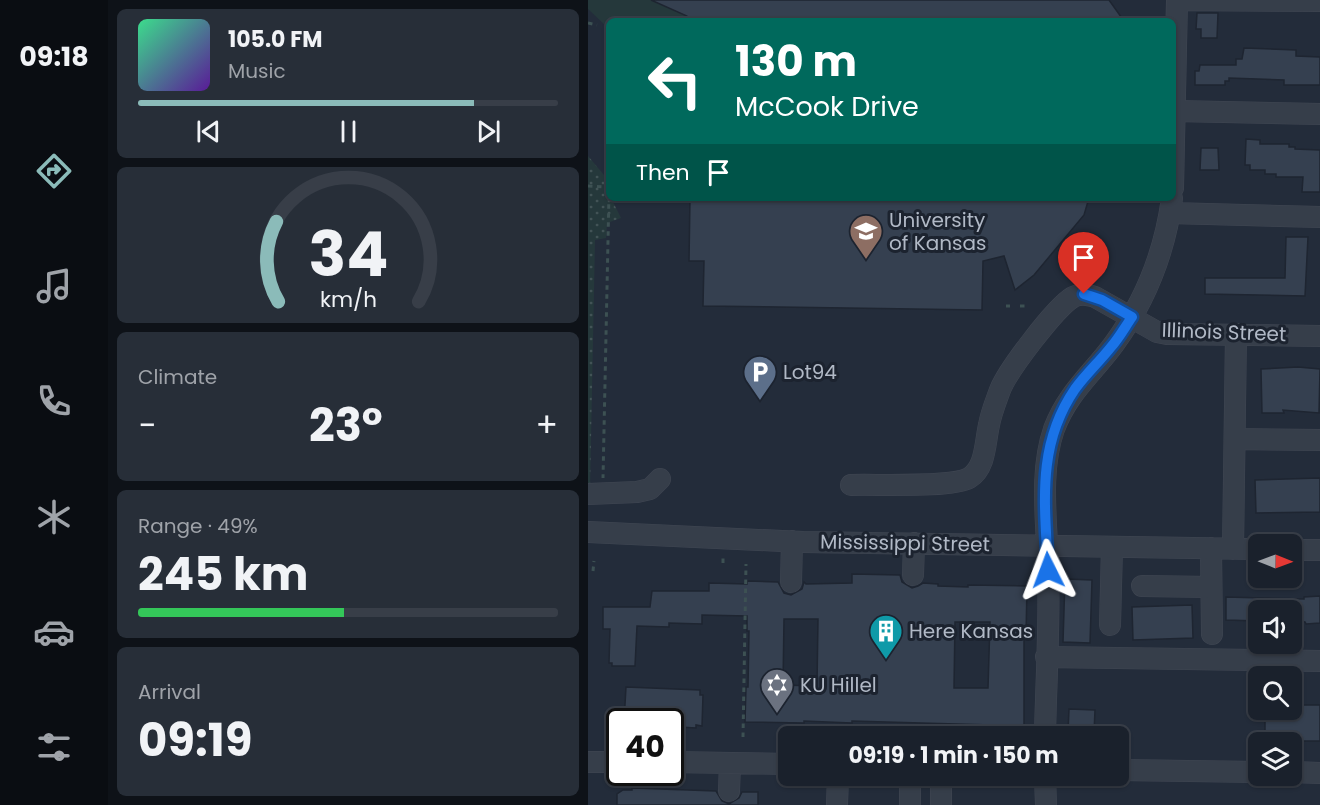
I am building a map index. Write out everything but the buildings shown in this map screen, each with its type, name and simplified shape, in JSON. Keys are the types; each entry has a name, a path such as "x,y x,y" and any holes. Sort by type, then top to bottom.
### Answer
{"street":[{"path":"1176,56 1177,0 1320,1"},
{"path":"1176,111 1320,114"},
{"path":"1045,726 1047,459 1062,411 1077,387 1113,345 1132,317 1156,268 1171,206 1320,217"},
{"name":"Illinois Street","path":"851,485 944,484 967,479 980,466 992,411 1002,386 1017,361 1068,302 1079,295 1090,295 1102,300 1157,332 1167,334 1320,336"},
{"path":"1233,549 1236,334"},
{"path":"1235,439 1320,440"},
{"path":"596,490 616,495 637,492 650,489 660,479"},
{"name":"Mississippi Street","path":"588,532 792,541 1248,549"},
{"path":"791,582 792,541"},
{"path":"914,543 914,575"},
{"path":"1110,626 1112,547"},
{"path":"1211,548 1212,634"},
{"path":"1302,550 1320,550"},
{"path":"1142,586 1211,587"},
{"path":"1046,657 1320,661"},
{"path":"588,762 606,762"},
{"path":"684,762 778,764"},
{"path":"734,791 735,763"},
{"path":"1129,770 1248,772"},
{"path":"1302,772 1320,773"},
{"path":"837,786 837,805"},
{"path":"910,786 910,805"},
{"path":"941,786 941,805"},
{"path":"1046,786 1046,805"}],"path":[{"path":"588,23 597,25"},
{"path":"588,186 606,187"},
{"path":"596,490 609,201"},
{"path":"593,571 594,561"},
{"path":"743,737 746,564"}],"shaded area":[{"path":"588,0 1109,0 1122,18 606,18 606,26 588,9"},
{"path":"588,156 606,177 606,201 612,201 621,218 607,223 606,238 595,240 590,489 588,489"}],"place":[{"name":"University of Kansas","path":"866,260"},
{"name":"Lot94","path":"760,401"},
{"name":"Here Kansas","path":"886,660"},
{"name":"KU Hillel","path":"777,714"}],"route":[{"path":"1048,570 1046,521 1049,444 1062,411 1077,387 1113,345 1132,317 1102,300 1084,294"}]}
